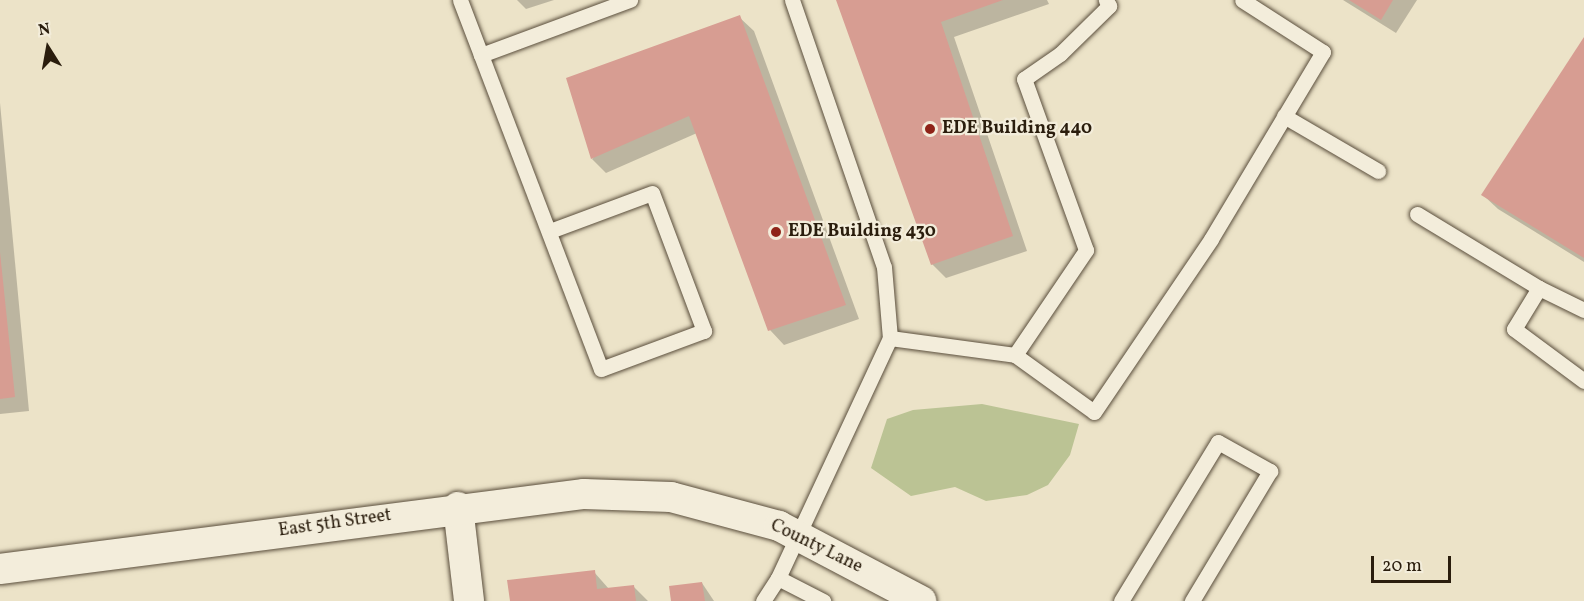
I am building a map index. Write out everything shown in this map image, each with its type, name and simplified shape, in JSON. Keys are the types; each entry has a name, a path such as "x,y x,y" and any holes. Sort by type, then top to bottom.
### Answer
{"street":[{"name":"East 5th Street","path":"0,569 458,507 584,494 671,497"},
{"name":"County Lane","path":"671,497 779,526 921,601"},
{"path":"458,507 469,601"}],"lane":[{"path":"460,0 601,369 704,331 652,193 550,231"},
{"path":"481,55 630,0"},
{"path":"763,601 778,578 890,338 884,267 792,0"},
{"path":"1015,355 1086,249 1024,79 1060,54 1109,6 1106,0"},
{"path":"890,338 1015,355 1094,412 1211,239 1323,52 1242,0"},
{"path":"1284,116 1378,171"},
{"path":"1417,214 1539,288 1584,310"},
{"path":"1539,288 1514,329 1584,381"},
{"path":"1121,601 1218,442 1270,471 1192,601"},
{"path":"778,578 823,601"}],"green space":[{"path":"982,404 1079,424 1070,455 1048,485 1027,495 986,501 955,487 911,496 871,468 887,419 913,410"}],"building":[{"name":"EDE Building 440","path":"836,0 1003,0 941,22 1013,236 931,265"},
{"path":"1349,0 1393,0 1381,20"},
{"name":"EDE Building 430","path":"740,15 846,305 768,331 689,116 591,159 566,78"},
{"path":"1584,37 1584,258 1481,195"},
{"path":"0,252 15,397 0,399"},
{"path":"595,570 597,589 634,585 636,601 510,601 507,580"},
{"path":"702,582 705,601 671,601 669,586"}],"place":[{"name":"EDE Building 440","path":"930,129"},
{"name":"EDE Building 430","path":"776,232"}]}
